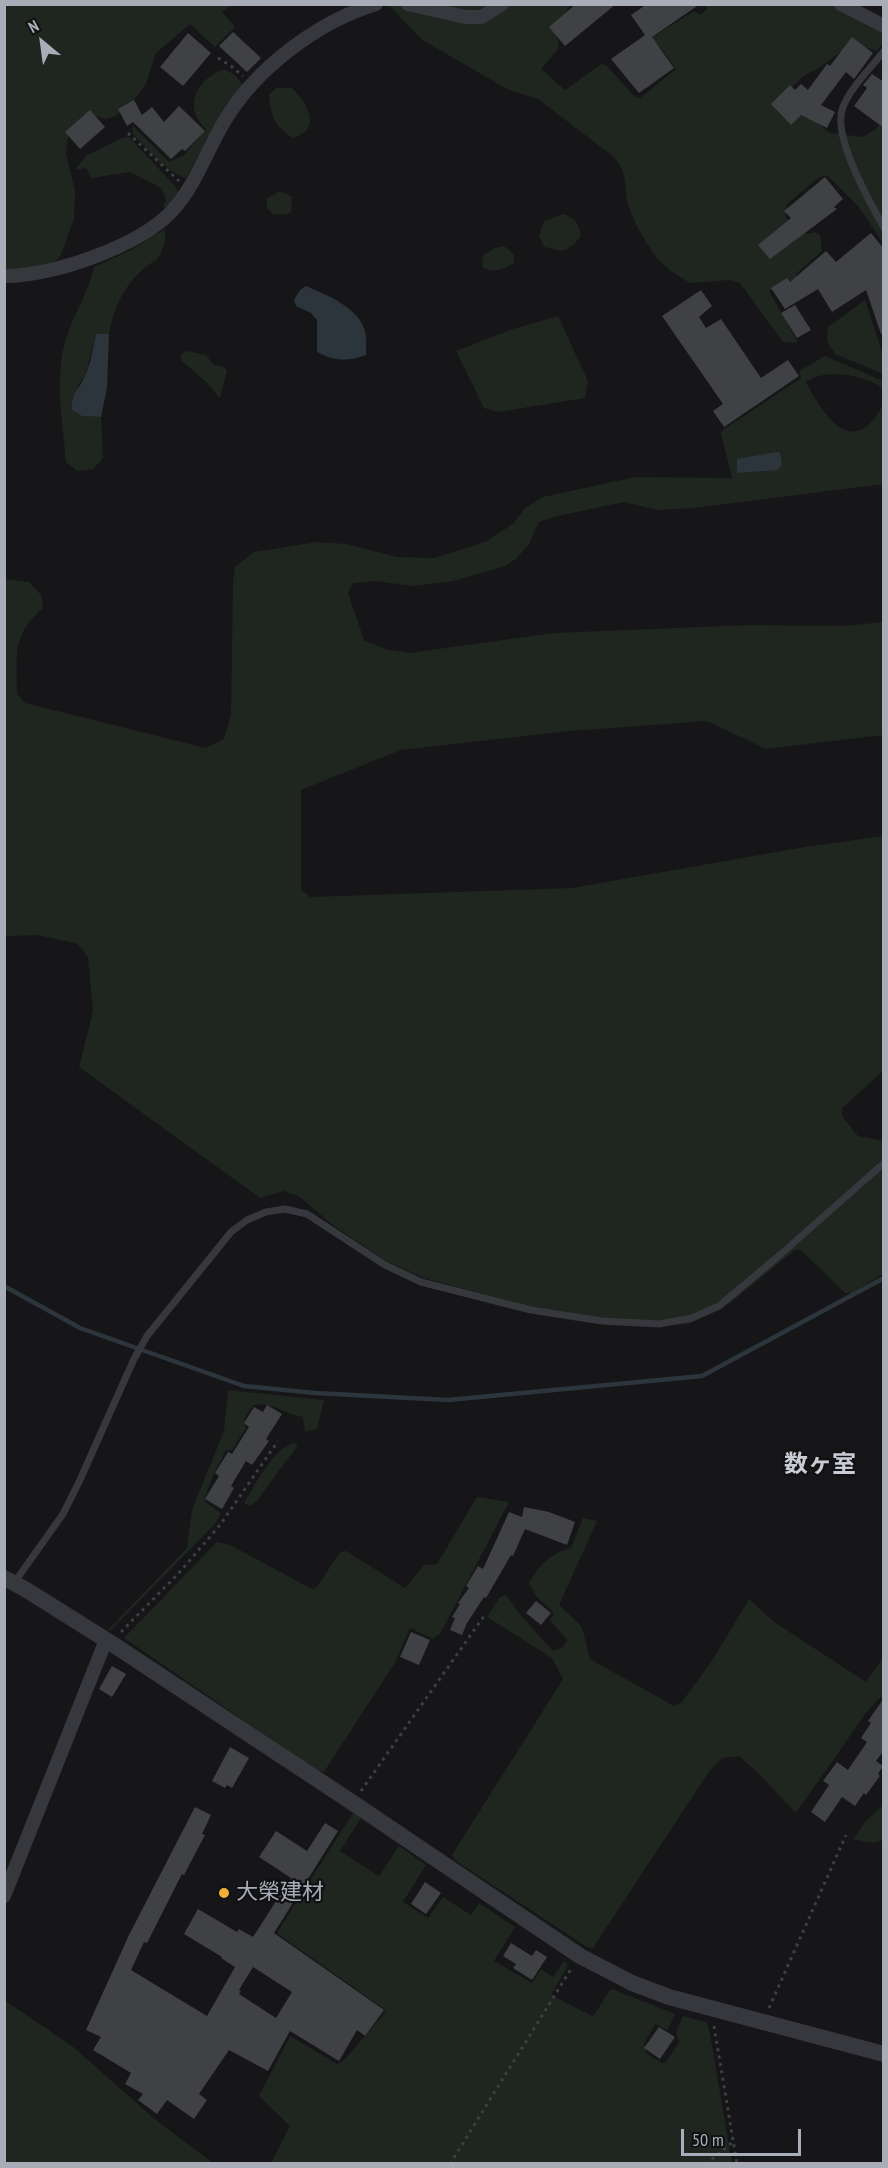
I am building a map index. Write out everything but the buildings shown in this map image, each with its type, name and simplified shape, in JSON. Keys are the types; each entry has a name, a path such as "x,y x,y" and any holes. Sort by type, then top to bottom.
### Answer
{"street":[{"path":"4,276 25,276 71,265 129,242 155,227 189,190 224,121 252,85 279,58 307,38 357,10 376,4"},
{"path":"408,4 465,17 482,17 502,4"},
{"path":"841,4 884,26"},
{"path":"9,1580 108,1641 580,1956 632,1983 669,1997 711,2010 884,2054"},
{"path":"4,1896 108,1641"}],"lane":[{"path":"884,51 850,94 842,109 840,120 843,137 856,175 884,228"},
{"path":"9,1580 63,1514 80,1482 134,1359 147,1336 231,1232 247,1220 267,1212 285,1209 307,1214 385,1265 421,1282 531,1311 602,1322 659,1324 692,1318 719,1306 884,1163"}],"path":[{"path":"218,58 231,66 252,85"},
{"path":"128,133 189,190"},
{"path":"108,1641 178,1574 220,1525 278,1441"},
{"path":"353,1803 484,1616"},
{"path":"762,2023 846,1834"},
{"path":"450,2163 580,1956"},
{"path":"711,2010 737,2163"},
{"path":"706,2163 734,2141"}],"shaded area":[{"path":"5,5 232,5 222,12 235,27 215,47 190,24 156,53 146,84 130,105 116,116 106,119 89,114 69,132 66,153 75,191 74,219 60,257 51,264 5,272"},
{"path":"389,5 570,5 556,28 559,48 541,69 565,90 601,64 606,65 636,98 640,98 676,69 660,47 653,50 646,41 694,11 700,15 707,9 706,5 832,5 873,24 883,32 883,43 877,51 853,43 802,77 784,95 830,133 863,137 877,128 883,119 883,243 858,206 827,175 818,178 786,205 786,218 795,228 802,232 815,232 820,235 822,251 798,272 795,279 769,291 797,341 796,343 783,342 740,283 729,280 690,283 660,262 644,240 633,217 628,204 624,175 614,157 538,99 509,90 422,40"},
{"path":"223,69 235,76 243,87 186,178 172,171 157,159 132,133 133,126 169,162 184,155 206,129 195,111 196,94 206,80"},
{"path":"276,88 292,88 307,108 309,126 306,131 293,138 277,125 273,115 269,95"},
{"path":"124,137 129,137 175,186 179,193 169,207 162,207 166,200 161,188 130,172 91,178 86,168 75,170 86,156"},
{"path":"281,191 292,197 291,212 274,215 267,208 267,198"},
{"path":"563,214 575,221 581,235 574,245 562,251 544,247 539,236 544,221"},
{"path":"165,229 165,242 158,259 139,273 125,290 111,322 109,334 96,334 85,376 77,386 82,416 101,417 103,458 93,469 77,471 66,462 60,404 61,360 70,326 88,287 94,267 131,250"},
{"path":"504,246 514,254 514,263 498,270 482,267 483,255"},
{"path":"306,286 341,303 356,315 365,331 366,355 341,360 317,352 317,320 311,313 296,306 294,300 300,290"},
{"path":"865,300 883,355 883,374 835,354 827,341 828,327"},
{"path":"558,316 588,381 585,398 498,412 484,408 456,351 513,329"},
{"path":"96,334 109,334 107,388 101,417 82,416 72,410 73,399 87,371"},
{"path":"186,351 206,355 214,365 224,367 227,371 220,398 181,360 181,354"},
{"path":"825,356 883,381 883,389 866,380 834,374 806,382 830,419 847,431 857,431 867,426 883,403 883,484 694,508 657,510 624,502 539,522 529,544 516,559 503,567 453,581 413,586 375,581 353,583 348,593 364,640 385,649 409,653 554,633 749,625 845,626 883,622 883,735 766,749 707,721 569,731 401,750 301,790 301,890 310,897 572,888 805,847 883,836 883,1071 842,1108 842,1116 858,1136 883,1141 883,1274 852,1293 845,1293 801,1250 795,1250 730,1303 689,1324 673,1325 603,1318 531,1307 424,1278 386,1261 334,1226 300,1197 284,1191 260,1198 79,1067 93,1011 88,957 78,944 38,935 5,936 4,579 29,582 41,595 43,608 25,627 18,647 17,694 25,703 206,748 224,739 231,715 233,581 235,567 254,552 317,542 346,544 397,557 434,558 485,542 513,524 525,508 543,497 635,477 732,478 721,433 723,430 801,378 799,371"},
{"path":"780,453 782,465 778,470 737,473 737,459"},
{"path":"228,1390 324,1400 317,1429 305,1432 303,1417 266,1405 253,1405 244,1419 246,1428 232,1450 226,1450 205,1497 205,1502 221,1513 215,1524 110,1631 108,1630 187,1548 192,1510 224,1431"},
{"path":"294,1443 298,1445 256,1502 250,1506 244,1503 272,1459 286,1446"},
{"path":"477,1497 509,1502 440,1634 433,1639 410,1628 396,1661 324,1772 316,1770 124,1638 217,1542 230,1545 312,1589 317,1587 340,1552 346,1551 405,1588 424,1565 437,1564"},
{"path":"583,1518 597,1521 559,1605 582,1627 590,1659 674,1706 682,1702 715,1656 749,1599 774,1622 866,1682 884,1656 883,1695 868,1710 796,1813 739,1756 722,1758 708,1773 593,1948 587,1947 456,1861 452,1855 563,1679 552,1658 487,1617 500,1597 506,1595 553,1651 562,1648 567,1640 550,1620 554,1613 537,1597 529,1584 536,1571 546,1561 557,1553 571,1548"},
{"path":"883,1805 883,1839 873,1843 853,1839 866,1821"},
{"path":"353,1813 361,1818 340,1851 379,1876 399,1846 426,1865 403,1902 428,1918 443,1897 471,1915 479,1903 515,1927 494,1961 532,1983 541,1969 553,1977 564,1961 568,1965 551,1995 592,2016 612,1989 675,2014 668,2030 655,2024 644,2044 647,2054 662,2063 666,2062 679,2042 676,2033 683,2016 706,2022 709,2028 732,2163 271,2163 290,2126 259,2096 290,2036 337,2064 343,2061 385,2013 384,2009 278,1934"},
{"path":"4,2000 72,2046 157,2121 213,2163 5,2163"}],"waterway":[{"path":"4,1286 80,1328 244,1386 315,1393 448,1400 702,1376 884,1278"}],"place":[{"name":"大榮建材","path":"224,1893"}],"district":[{"name":"数ヶ室","path":"820,1465"}]}
